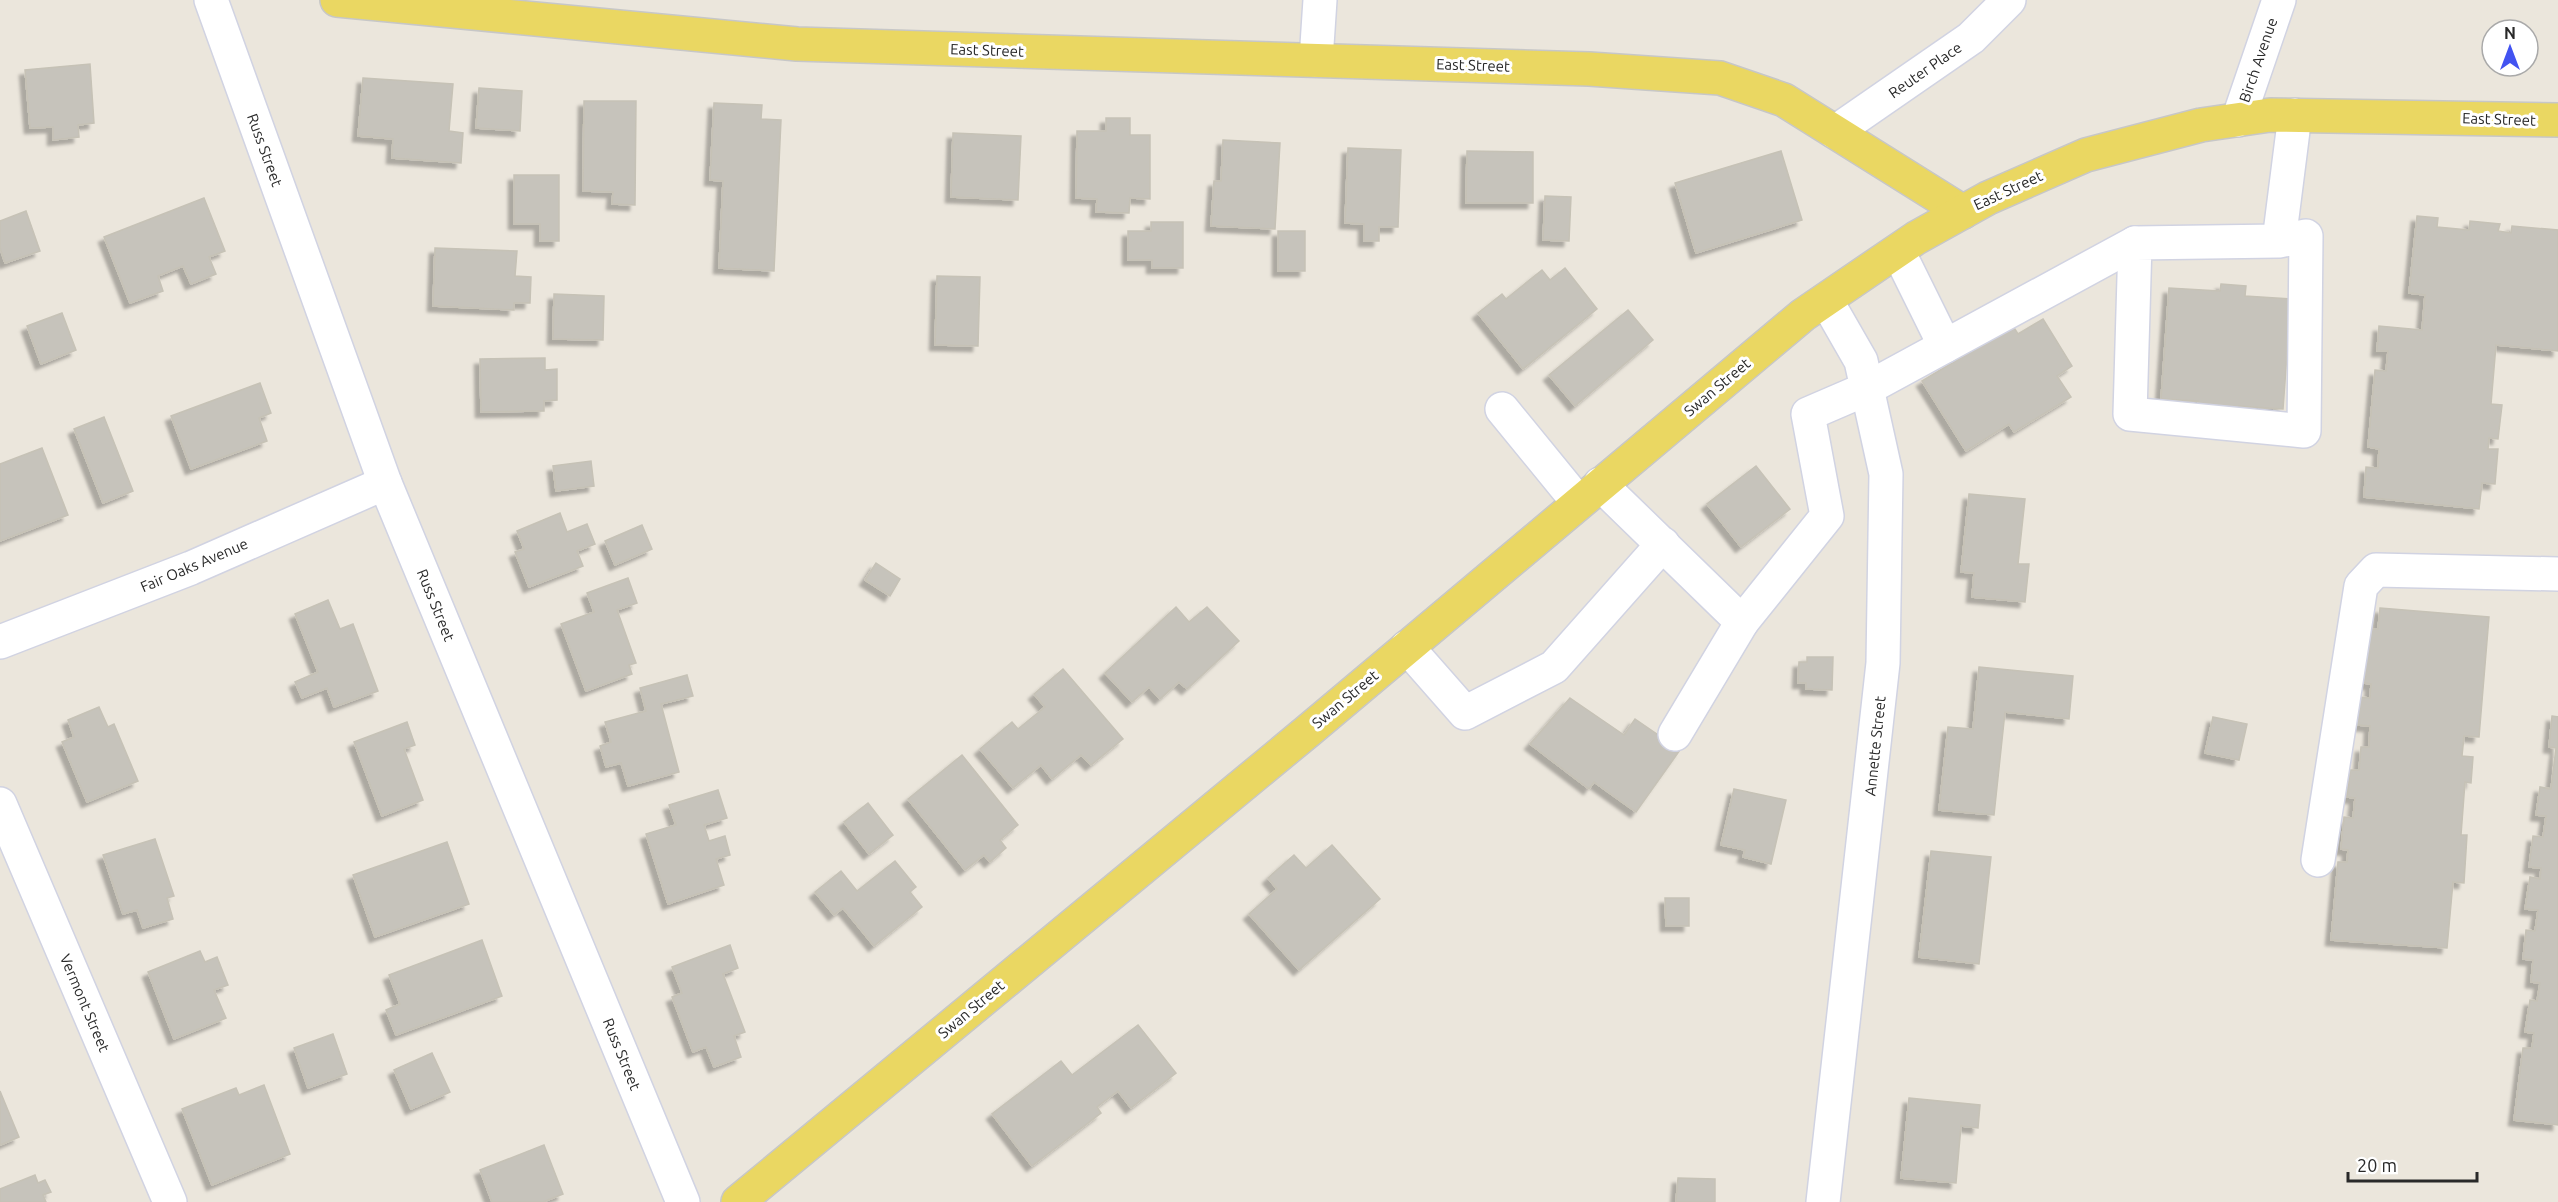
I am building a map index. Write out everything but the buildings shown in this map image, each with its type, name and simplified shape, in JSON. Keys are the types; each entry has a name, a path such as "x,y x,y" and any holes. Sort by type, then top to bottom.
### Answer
{"main road":[{"name":"East Street","path":"337,0 797,44 1589,69 1720,78 1784,100 1963,212 1988,198 2086,155 2201,125 2270,115 2558,120"},
{"name":"Swan Street","path":"738,1202 1803,315 1898,251 1963,212"}],"street":[{"name":"Russ Street","path":"211,0 385,483 683,1202"},
{"path":"1316,60 1320,0"},
{"name":"Reuter Place","path":"1835,132 1971,38 2009,0"},
{"name":"Birch Avenue","path":"2238,120 2279,0"},
{"path":"2279,241 2295,115"},
{"path":"1675,734 1742,622 1827,516 1808,414 1866,388 2135,243 2279,241 2306,236 2304,431 2130,414 2135,243"},
{"path":"1898,251 1945,346"},
{"name":"Annette Street","path":"1823,1202 1883,663 1886,474 1861,361 1826,300"},
{"path":"1502,409 1589,493 1663,544 1742,622"},
{"name":"Fair Oaks Avenue","path":"0,642 191,568 385,483"},
{"path":"1407,647 1465,713 1554,667 1663,544"},
{"path":"2318,860 2361,586 2376,570 2558,574"},
{"name":"Vermont Street","path":"0,804 170,1202"}]}
